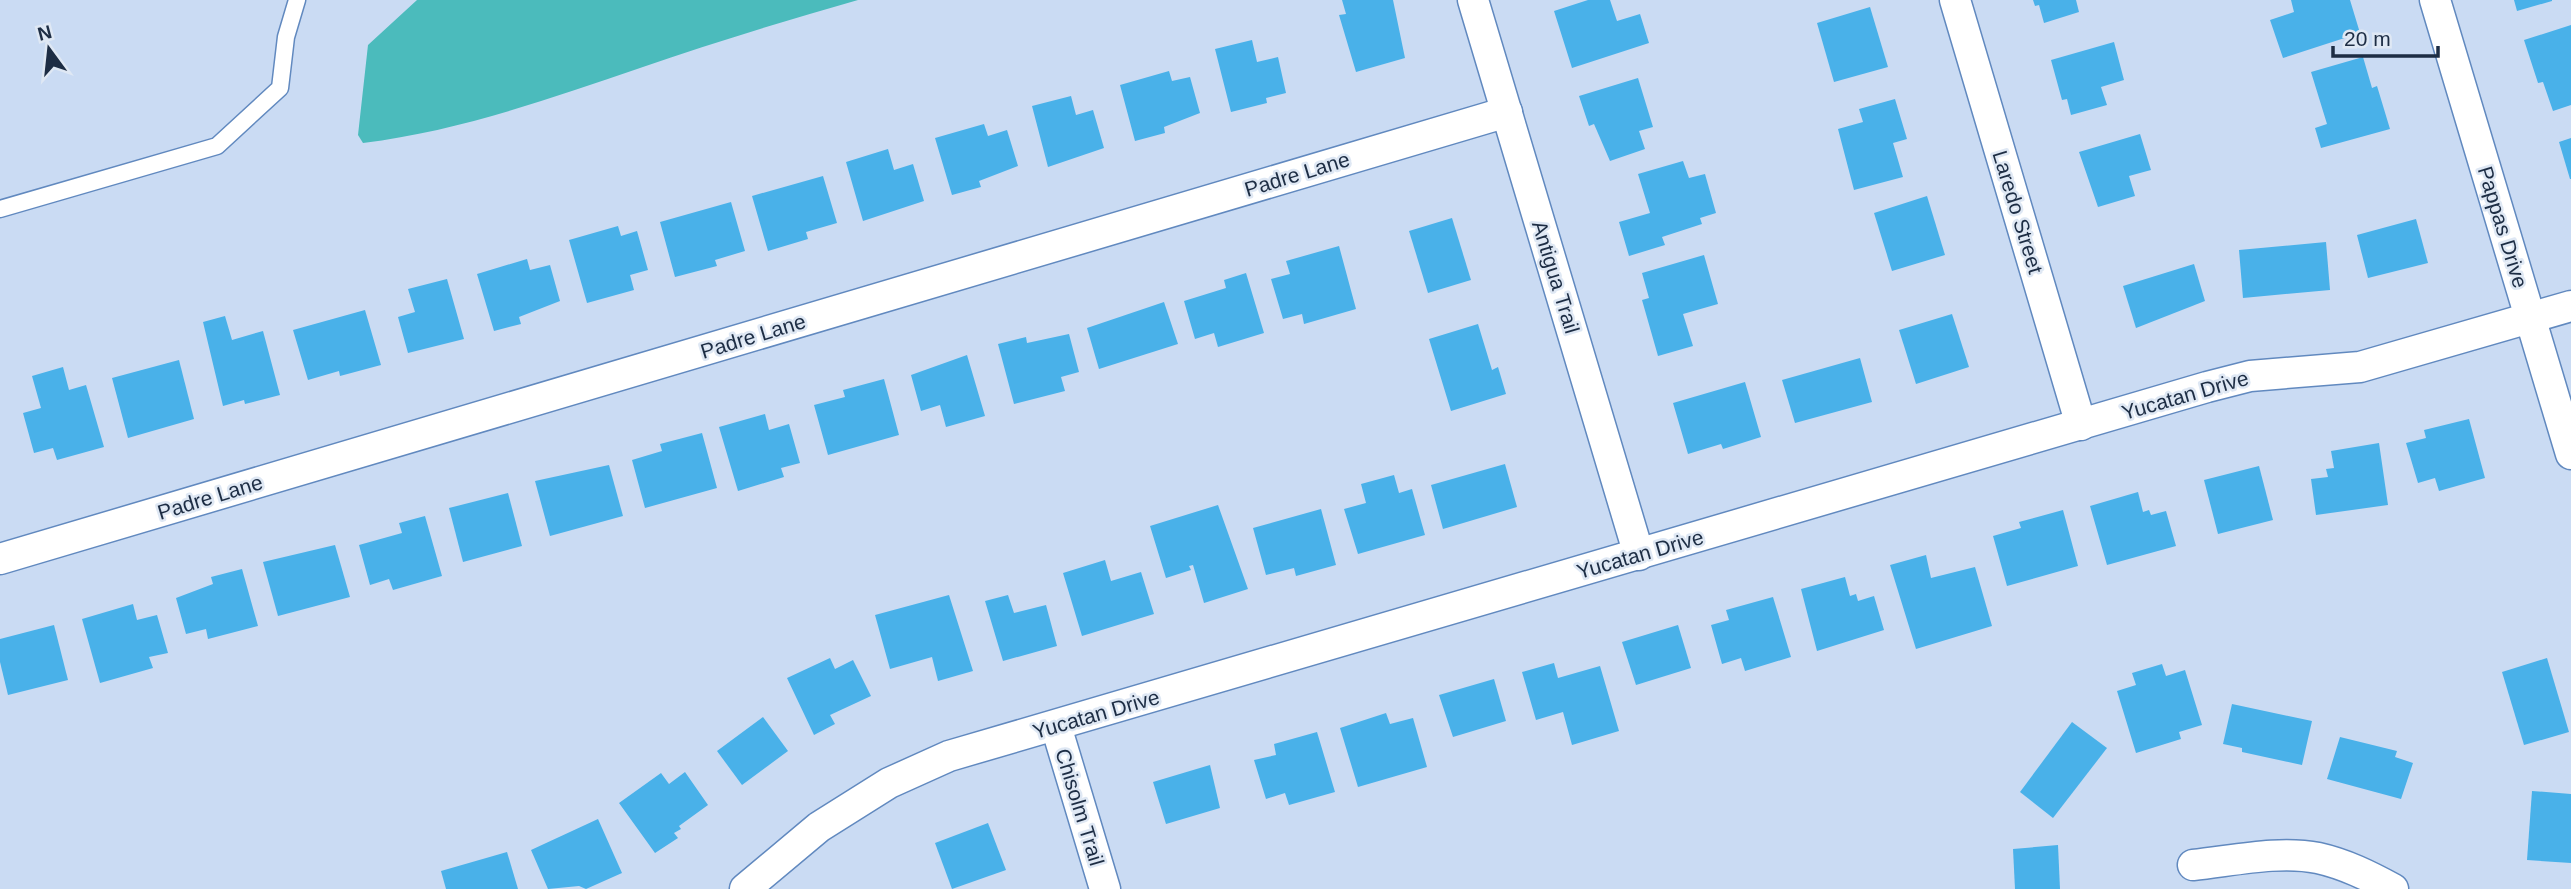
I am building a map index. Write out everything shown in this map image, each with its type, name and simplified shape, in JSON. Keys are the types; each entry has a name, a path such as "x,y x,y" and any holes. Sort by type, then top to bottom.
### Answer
{"street":[{"name":"Antigua Trail","path":"1473,0 1639,555"},
{"name":"Laredo Street","path":"1955,0 2081,425"},
{"name":"Pappas Drive","path":"2435,0 2571,454"},
{"name":"Padre Lane","path":"0,559 1507,112"},
{"name":"Yucatan Drive","path":"745,889 819,827 889,783 949,756 2250,376 2360,367 2571,306"},
{"name":"Chisolm Trail","path":"1056,726 1105,889"},
{"path":"2193,865 2278,856 2317,858 2354,869 2393,889"}],"lane":[{"path":"0,209 217,146 280,88 286,37 297,0"}],"shaded area":[{"path":"417,0 858,0 721,41 503,113 434,131 363,143 358,135 368,45"}],"building":[{"path":"1342,0 1393,0 1405,58 1356,72 1339,15 1346,14"},
{"path":"1588,0 1610,0 1617,21 1640,14 1649,43 1572,68 1554,11"},
{"path":"2033,0 2076,0 2079,12 2044,23 2039,5 2035,6"},
{"path":"2291,0 2350,0 2360,33 2283,58 2270,20 2294,12"},
{"path":"2514,0 2552,0 2552,1 2517,11"},
{"path":"1870,7 1888,67 1834,82 1817,23"},
{"path":"2571,25 2571,105 2553,111 2543,82 2538,83 2524,40"},
{"path":"1252,40 1257,62 1278,57 1286,93 1266,98 1267,103 1231,112 1215,49"},
{"path":"2114,42 2124,80 2101,87 2107,105 2071,115 2067,99 2062,100 2051,60"},
{"path":"2363,57 2372,88 2377,86 2390,129 2321,148 2315,128 2327,124 2311,72"},
{"path":"1169,71 1172,81 1190,77 1200,113 1164,127 1165,133 1135,141 1120,85"},
{"path":"1638,78 1653,127 1639,131 1645,149 1610,161 1594,124 1589,126 1579,96"},
{"path":"1071,96 1076,115 1093,110 1104,148 1048,167 1032,106"},
{"path":"1895,99 1907,139 1893,143 1903,177 1854,190 1838,129 1863,122 1859,109"},
{"path":"984,124 988,136 1007,130 1018,166 979,181 981,187 952,195 935,138"},
{"path":"2140,134 2151,170 2129,176 2135,196 2098,207 2079,152"},
{"path":"2571,138 2571,179 2570,179 2559,142"},
{"path":"888,149 894,170 913,164 924,201 863,221 846,162"},
{"path":"1683,161 1689,178 1705,174 1716,213 1700,218 1702,224 1662,237 1665,245 1629,256 1619,222 1650,213 1638,174"},
{"path":"823,176 837,223 806,232 808,239 768,251 752,196"},
{"path":"1927,196 1945,255 1892,271 1874,213"},
{"path":"731,202 745,251 715,260 717,266 675,277 660,222"},
{"path":"1452,218 1471,280 1428,293 1409,231"},
{"path":"2416,219 2428,263 2368,278 2357,235"},
{"path":"618,226 621,236 637,231 648,270 630,275 634,290 587,303 569,240"},
{"path":"2326,242 2330,290 2243,298 2239,250"},
{"path":"1339,246 1356,309 1304,324 1302,314 1283,319 1271,279 1290,274 1286,261"},
{"path":"1704,255 1718,304 1683,314 1693,346 1658,356 1642,300 1649,298 1642,273"},
{"path":"527,259 530,270 550,265 560,301 519,317 521,324 494,331 477,274"},
{"path":"2194,264 2205,301 2136,328 2123,286"},
{"path":"1246,273 1264,333 1218,347 1214,333 1195,339 1184,301 1226,288 1224,280"},
{"path":"447,279 464,339 408,353 398,317 415,312 408,289"},
{"path":"1164,302 1178,344 1099,369 1087,328"},
{"path":"365,310 381,365 340,376 339,371 308,380 293,330"},
{"path":"1952,314 1969,367 1916,384 1899,330"},
{"path":"225,316 232,340 263,331 280,395 245,404 244,400 223,406 203,322"},
{"path":"1478,324 1492,370 1498,367 1506,394 1451,411 1429,339"},
{"path":"1069,334 1079,372 1061,377 1065,391 1014,404 998,344 1026,337 1027,343"},
{"path":"967,355 985,416 946,427 940,405 921,411 911,375"},
{"path":"1860,358 1872,402 1795,423 1782,380"},
{"path":"179,360 194,419 128,438 112,378"},
{"path":"63,367 69,390 86,385 104,447 57,460 53,448 34,453 23,413 41,408 32,376"},
{"path":"884,379 899,435 828,455 814,405 845,397 843,390"},
{"path":"1745,382 1761,437 1723,449 1721,444 1688,454 1673,403"},
{"path":"765,414 769,430 789,424 800,463 781,468 784,477 738,491 719,427"},
{"path":"2469,419 2485,478 2439,491 2435,478 2418,483 2406,443 2426,438 2424,430"},
{"path":"702,433 717,488 645,508 632,460 662,451 660,444"},
{"path":"2379,443 2388,505 2316,515 2311,479 2328,477 2326,469 2334,468 2331,451"},
{"path":"1505,464 1517,507 1443,529 1431,485"},
{"path":"609,465 623,516 550,536 535,481"},
{"path":"2259,466 2273,520 2218,534 2204,480"},
{"path":"1394,475 1399,493 1412,489 1425,535 1358,554 1344,509 1366,503 1361,484"},
{"path":"2138,492 2143,512 2149,510 2151,515 2166,511 2176,546 2107,565 2090,506"},
{"path":"508,493 522,546 463,562 449,508"},
{"path":"1218,505 1248,589 1204,603 1193,565 1189,566 1191,570 1166,578 1150,526"},
{"path":"1321,509 1336,565 1296,576 1294,568 1266,575 1253,528"},
{"path":"2063,510 2078,566 2007,586 1993,536 2021,528 2019,522"},
{"path":"425,516 442,576 393,590 389,579 370,585 359,545 402,533 399,523"},
{"path":"335,545 350,597 278,616 263,562"},
{"path":"1926,555 1931,578 1975,567 1992,626 1916,649 1890,565"},
{"path":"1105,560 1111,581 1141,572 1154,614 1082,636 1063,573"},
{"path":"242,569 258,626 208,639 206,629 186,634 176,598 213,584 211,577"},
{"path":"1845,577 1850,596 1856,594 1858,601 1874,596 1884,630 1817,651 1801,589"},
{"path":"949,595 973,671 938,681 932,657 890,669 875,615"},
{"path":"1008,595 1014,613 1046,605 1057,646 1003,661 985,601"},
{"path":"1773,597 1791,657 1745,671 1741,658 1722,664 1711,625 1729,620 1726,610"},
{"path":"133,604 137,620 157,615 168,653 149,657 153,668 100,683 82,619"},
{"path":"54,625 68,680 8,695 0,662 0,639"},
{"path":"1678,625 1691,668 1636,685 1622,642"},
{"path":"830,658 835,669 853,660 871,696 830,715 835,724 814,735 787,678"},
{"path":"2547,658 2569,732 2524,745 2502,672"},
{"path":"1554,663 1558,678 1600,666 1619,731 1572,745 1563,712 1536,720 1522,672"},
{"path":"2162,664 2166,676 2185,670 2202,725 2179,732 2181,739 2136,753 2117,691 2136,685 2132,673"},
{"path":"1494,679 1506,721 1453,737 1439,695"},
{"path":"2232,704 2312,721 2302,765 2242,752 2242,748 2223,744"},
{"path":"1386,713 1390,724 1413,718 1427,767 1358,787 1340,728"},
{"path":"763,717 788,751 742,785 717,751"},
{"path":"2072,722 2107,748 2053,818 2020,792"},
{"path":"1317,732 1335,792 1289,805 1285,793 1266,799 1254,760 1276,755 1274,744"},
{"path":"2340,737 2397,751 2395,757 2413,763 2401,799 2327,779"},
{"path":"1210,765 1220,808 1166,824 1153,782"},
{"path":"685,772 708,805 679,826 681,829 674,833 678,838 655,853 619,803 661,773 669,784"},
{"path":"2532,791 2571,794 2571,863 2527,860"},
{"path":"598,819 622,873 586,889 579,886 548,889 531,850"},
{"path":"988,823 1006,870 952,889 935,843"},
{"path":"2058,845 2060,889 2015,889 2013,849"},
{"path":"507,852 518,889 446,889 441,871"}]}
